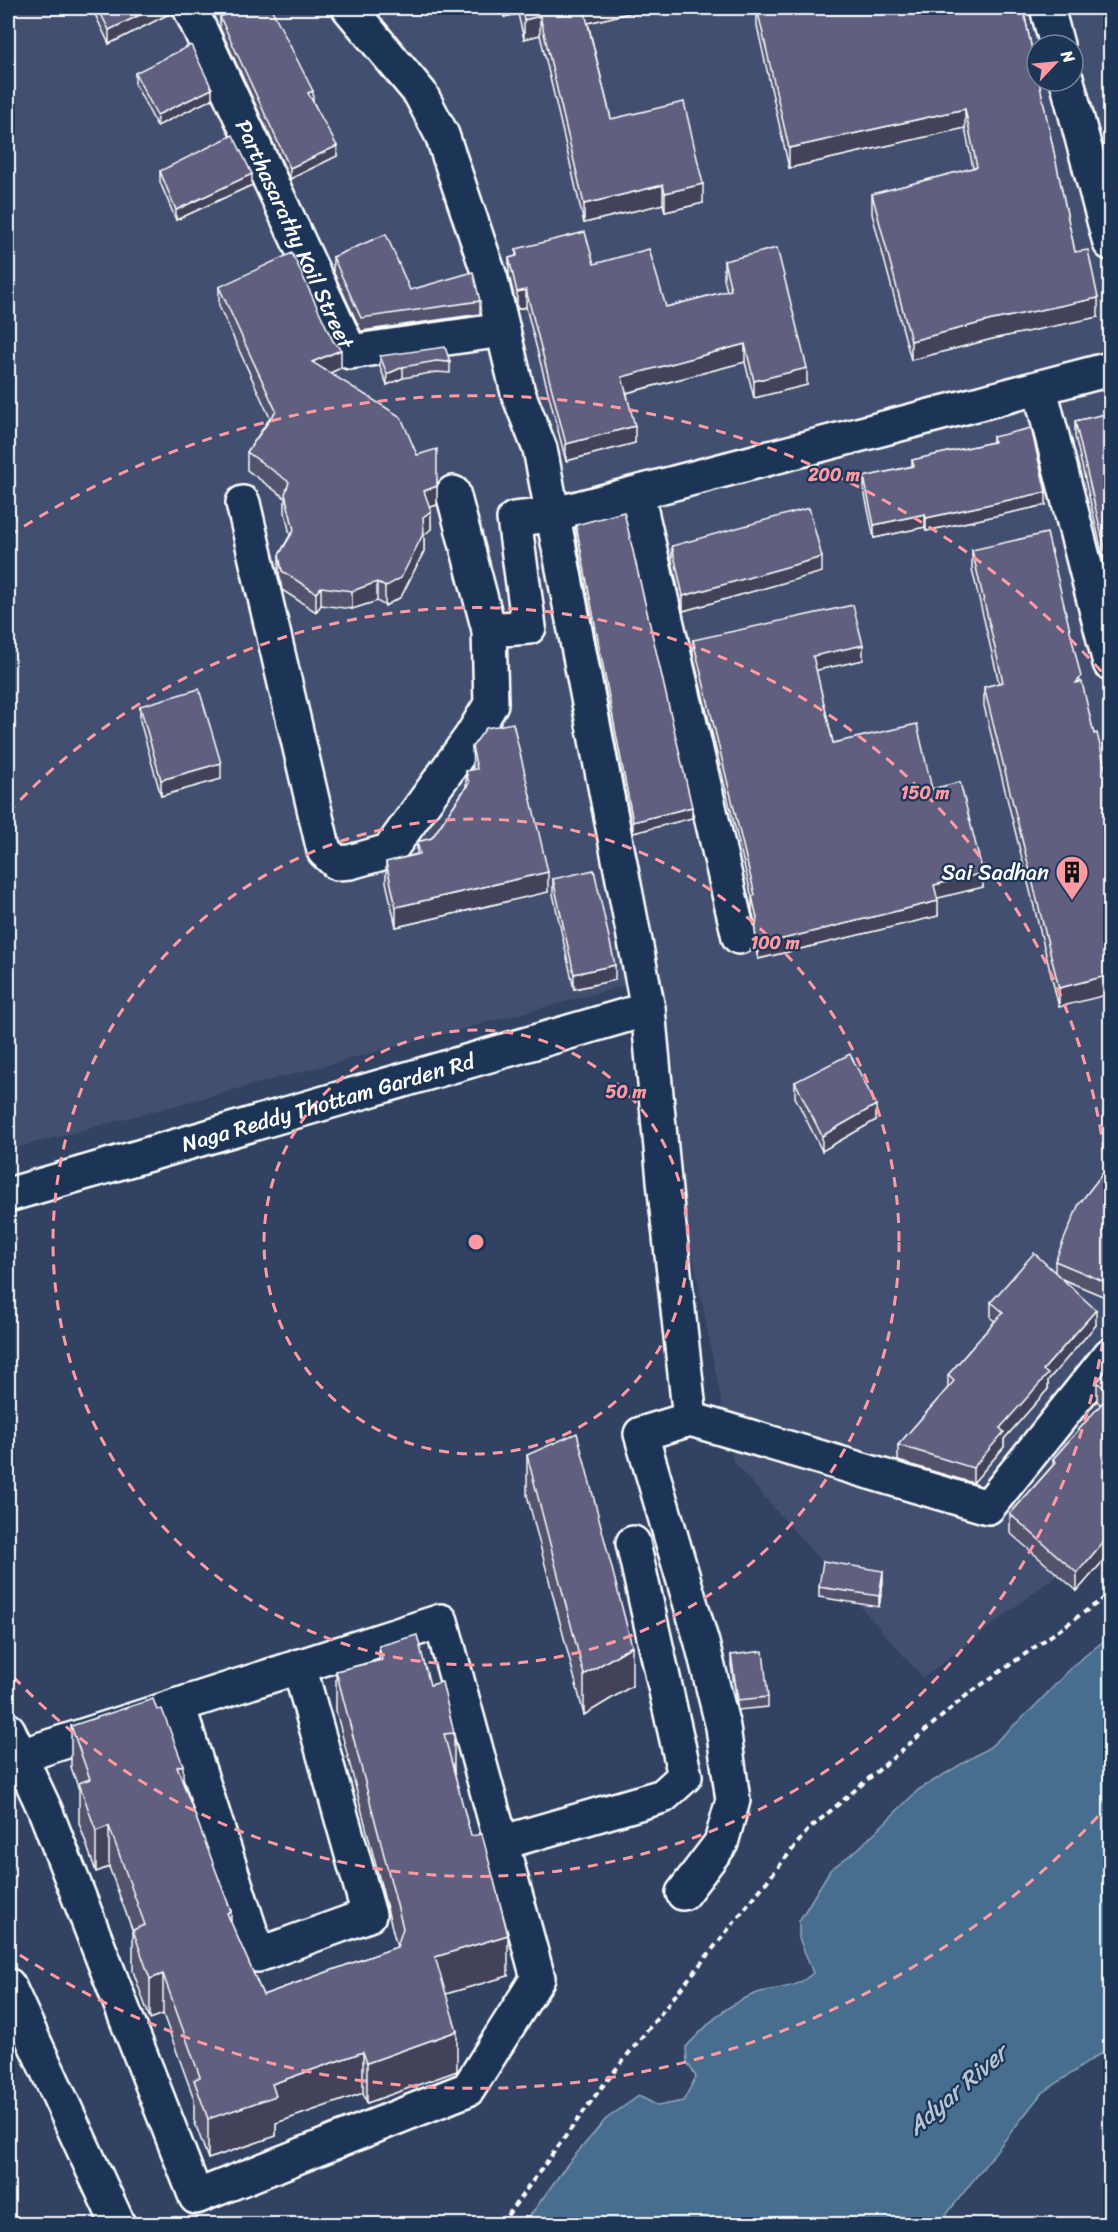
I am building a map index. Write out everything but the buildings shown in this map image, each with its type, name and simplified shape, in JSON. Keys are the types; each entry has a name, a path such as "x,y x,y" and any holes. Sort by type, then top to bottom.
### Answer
{"street":[{"name":"Parthasarathy Koil Street","path":"190,8 350,352 503,330"},
{"path":"349,8 420,93 442,135 490,280 518,393 540,448 648,1008 664,1191 690,1419"},
{"path":"1047,8 1054,33"},
{"path":"1070,93 1110,243"},
{"path":"489,630 529,627 514,519 552,515 637,494 1110,369"},
{"path":"1040,389 1110,660"},
{"path":"243,503 324,851 337,863 350,862 389,851 471,736 491,704 489,630 453,493"},
{"path":"637,494 739,937"},
{"name":"Naga Reddy Thottam Garden Rd","path":"8,1195 648,1008"},
{"path":"683,1893 721,1843 733,1800 723,1727 702,1643 641,1434 690,1419 988,1507 1110,1355"},
{"path":"501,1843 663,1796 685,1776 633,1543"},
{"path":"441,1621 538,1978 468,2089 196,2197 45,1810 14,1743 178,1705 298,1666 441,1621"},
{"path":"178,1705 258,1955 369,1915 298,1666"},
{"path":"10,1996 118,2224"}],"path":[{"path":"501,2224 601,2088 772,1871 808,1830 967,1695 1110,1594"}],"shaded area":[{"path":"8,8 1110,8 1110,1534 923,1678 733,1461 639,982 8,1150"}],"water":[{"name":"Adyar River","path":"1110,1636 1110,2047 1041,2094 939,2224 524,2224 566,2166 606,2119 639,2096 658,2106 683,2101 696,2077 687,2062 686,2047 716,2017 752,1995 791,1986 813,1973 799,1938 799,1921 830,1870 858,1849 918,1790 990,1747 1033,1708 1076,1663"}],"place":[{"name":"Sai Sadhan","path":"1072,901"}]}
